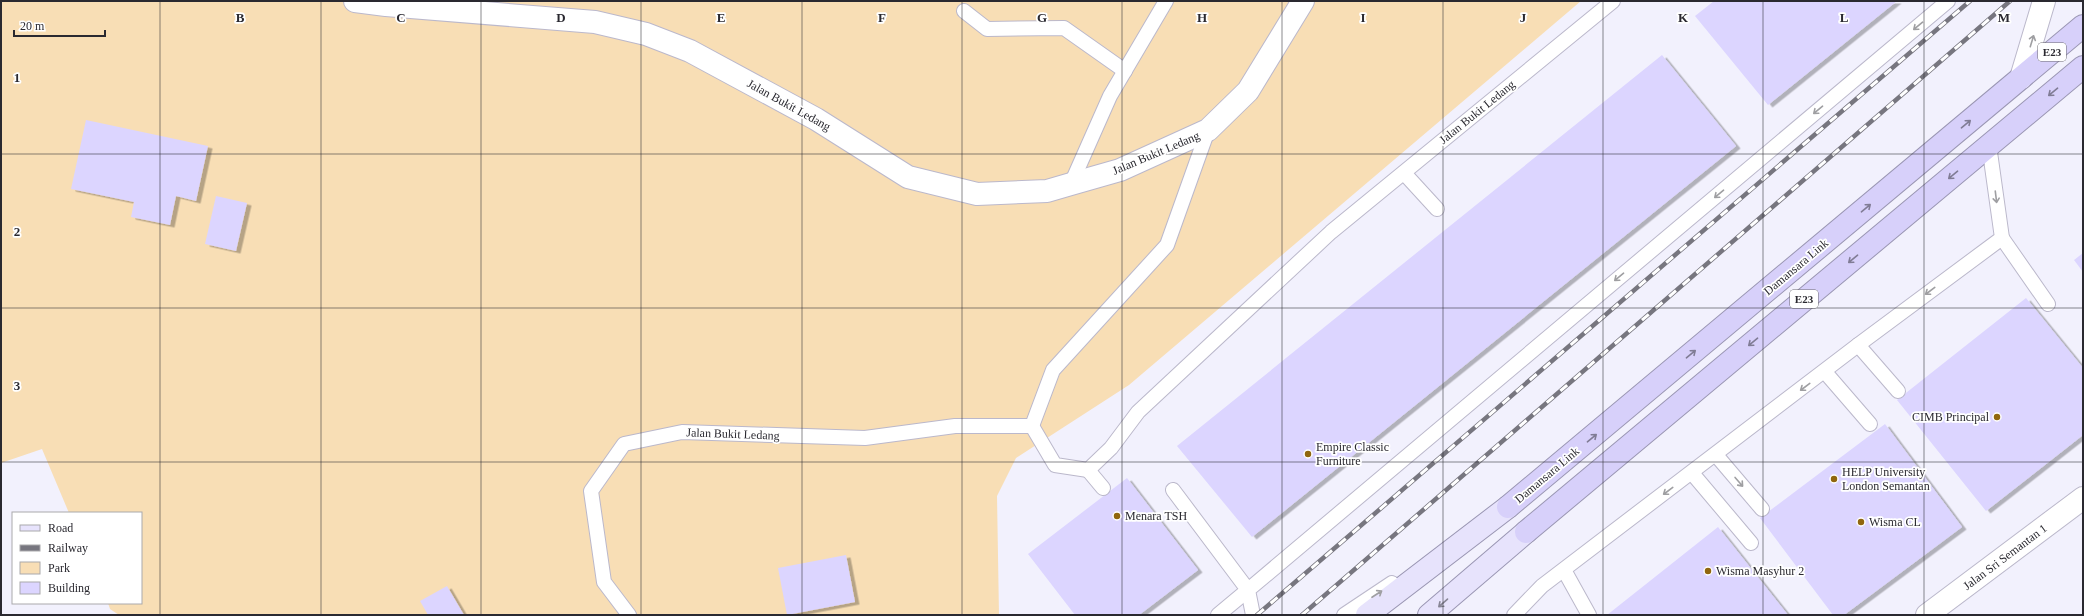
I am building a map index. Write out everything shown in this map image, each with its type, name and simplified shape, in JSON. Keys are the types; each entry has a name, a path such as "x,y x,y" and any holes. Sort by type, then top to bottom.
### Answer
{"highway":[{"name":"Damansara Link","path":"1508,508 2083,26"},
{"name":"E23","path":"1526,532 2083,67"}],"main road":[{"path":"1367,615 1508,508"},
{"path":"1385,615 1508,508"},
{"path":"1429,615 1526,532"},
{"path":"1453,615 1526,532"}],"street":[{"name":"Jalan Bukit Ledang","path":"355,1 386,5 595,22 646,34 690,50 816,119 908,177 977,194 1047,191 1120,170 1208,130 1248,92 1303,1"},
{"path":"2021,78 2044,1"},
{"name":"Jalan Sri Semantan 1","path":"1927,615 2083,498"}],"lane":[{"path":"1071,184 1110,96 1166,1"},
{"name":"Jalan Bukit Ledang","path":"1088,470 1112,448 1144,407 1331,232 1613,1"},
{"path":"1218,615 1948,1"},
{"path":"964,11 987,29 1064,28 1125,71"},
{"name":"Jalan Bukit Ledang","path":"628,615 604,582 591,491 624,444 682,432 865,438 955,426 1032,426 1053,370 1167,245 1208,130"},
{"path":"1989,145 2002,238 2048,304"},
{"path":"1404,173 1437,209"},
{"path":"1514,615 1542,586 1825,372 1858,345 2002,238"},
{"path":"1858,345 1898,390"},
{"path":"1825,372 1870,424"},
{"path":"1032,426 1055,465 1088,470 1103,488"},
{"path":"1716,455 1762,509"},
{"path":"1692,473 1752,542"},
{"path":"1173,490 1248,590 1253,615"},
{"path":"1344,615 1508,508"},
{"path":"1564,570 1588,615"}],"green space":[{"path":"1,1 1581,1 1129,385 1016,458 997,496 999,615 119,615 110,609 108,604 142,604 142,512 69,512 42,449 1,463"}],"building":[{"path":"1714,1 1897,1 1768,105 1695,16"},
{"path":"1662,55 1736,146 1252,537 1177,446"},
{"path":"86,120 208,146 196,201 176,196 170,225 131,217 134,202 71,189"},
{"path":"216,196 247,203 236,251 205,244"},
{"path":"2083,253 2083,272 2074,260"},
{"name":"CIMB Principal","path":"2026,298 2083,368 2083,435 1986,511 1897,400"},
{"name":"Wisma CL","path":"1885,424 1962,527 1844,615 1833,615 1760,518"},
{"name":"Menara TSH","path":"1127,478 1198,570 1139,615 1075,615 1028,554"},
{"name":"Wisma Masyhur 2","path":"1718,527 1788,615 1607,615"},
{"path":"846,555 855,602 787,615 778,568"},
{"path":"447,586 464,615 428,615 420,601"}],"railway":[{"path":"1257,615 1970,1"},
{"path":"1302,615 2010,1"}],"place":[{"name":"CIMB Principal","path":"1997,417"},
{"name":"Empire Classic Furniture","path":"1308,454"},
{"name":"HELP University London Semantan","path":"1834,479"},
{"name":"Menara TSH","path":"1117,516"},
{"name":"Wisma CL","path":"1861,522"},
{"name":"Wisma Masyhur 2","path":"1708,571"}]}
